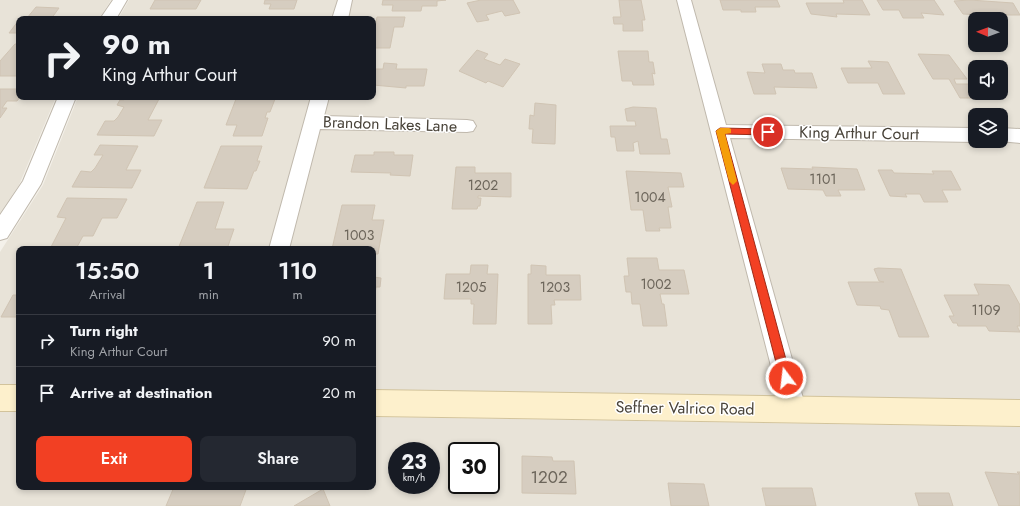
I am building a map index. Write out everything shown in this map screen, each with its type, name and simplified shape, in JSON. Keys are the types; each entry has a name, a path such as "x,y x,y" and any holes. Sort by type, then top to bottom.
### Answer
{"street":[{"path":"110,16 120,0"},
{"path":"341,16 345,0"},
{"path":"684,0 794,409"},
{"path":"0,232 31,184 66,100"},
{"path":"280,246 319,100"},
{"name":"Brandon Lakes Lane","path":"313,122 467,126"},
{"name":"King Arthur Court","path":"720,131 968,135"},
{"path":"1008,135 1020,136"},
{"path":"0,398 16,398"},
{"name":"Seffner Valrico Road","path":"376,403 1020,413"}],"shaded area":[{"path":"0,0 111,0 101,16 16,16 16,100 55,100 19,185 0,213"},
{"path":"129,0 1020,0 1020,400 376,390 376,246 16,246 16,385 0,385 0,252 43,185 77,100 376,100 376,16 120,16"},
{"path":"0,412 16,412 16,490 376,490 376,417 1020,427 1020,506 0,506"}],"building":[{"path":"155,0 201,0 196,9 150,9"},
{"path":"265,0 297,0 294,9 269,9 271,4 264,4"},
{"path":"383,0 446,0 437,1 437,6 422,6 421,11 392,11 393,5 382,5"},
{"path":"481,0 513,0 520,13 505,16 502,11 486,15 489,20 477,22 467,3"},
{"path":"619,0 641,0 645,20 642,20 643,31 623,31 623,24 614,24 613,17 621,17"},
{"path":"720,0 777,0 780,7 755,7 756,12 723,10"},
{"path":"843,0 862,0 870,15 836,14 837,17 811,14 806,3 844,3"},
{"path":"877,0 934,0 944,15 921,13 924,18 903,18 899,10 883,10"},
{"path":"970,0 1013,3 1020,15 1008,15 1008,12 968,12 968,14 963,14 954,1"},
{"path":"36,7 59,8 53,16 29,16"},
{"path":"377,17 405,17 403,27 394,27 390,48 376,48"},
{"path":"16,24 16,33 9,33"},
{"path":"16,44 16,76 0,76 0,61"},
{"path":"477,50 488,54 484,59 500,65 505,59 520,64 503,87 488,81 486,83 459,71"},
{"path":"618,51 648,51 649,62 653,62 655,74 652,73 654,85 633,85 632,81 622,81"},
{"path":"918,54 949,55 967,79 954,79 956,84 968,84 968,98 960,98 949,79 933,79"},
{"path":"868,61 888,62 905,94 883,94 878,83 848,83 841,68 872,68"},
{"path":"384,63 397,64 396,69 427,69 424,86 406,86 406,88 376,85 376,69 383,69"},
{"path":"762,64 781,64 783,70 794,70 795,73 812,73 817,88 774,87 776,94 754,94 747,72 765,73"},
{"path":"0,89 16,89 16,100 18,100 7,101 2,108 7,108 0,118"},
{"path":"120,100 158,100 148,120 162,120 154,136 97,135 105,121 114,121 118,117 124,107 117,105"},
{"path":"236,100 275,100 270,112 267,112 265,118 268,118 262,136 233,136 237,125 226,125"},
{"path":"535,103 556,105 555,144 532,143 533,129 529,129 530,115 534,116"},
{"path":"633,107 656,108 661,139 667,139 670,154 640,154 638,141 633,143 634,151 617,151 615,137 611,137 610,126 636,126 635,121 627,121 625,109"},
{"path":"100,145 138,146 126,170 141,170 132,188 72,187 81,171 91,172 95,168 103,155 94,155"},
{"path":"221,146 262,146 257,161 260,161 256,171 254,171 247,189 204,188"},
{"path":"374,152 394,152 394,155 413,155 410,176 390,175 391,173 351,172 355,155 374,155"},
{"path":"456,167 475,167 475,173 511,173 511,197 478,196 478,198 481,198 480,206 478,206 477,209 452,209"},
{"path":"812,167 857,169 865,190 838,190 841,196 826,196 823,190 788,189 781,168 813,169"},
{"path":"878,170 892,170 894,173 934,174 932,171 951,171 961,190 942,190 948,202 924,202 920,194 905,194 907,197 890,196"},
{"path":"626,171 681,173 684,187 668,187 672,207 668,207 671,228 659,228 660,231 646,231 643,210 631,210"},
{"path":"67,198 127,199 117,218 102,218 93,236 83,236 78,246 52,246 66,218 57,217"},
{"path":"197,202 224,202 215,229 234,229 228,246 179,246"},
{"path":"342,205 375,205 372,220 384,220 378,254 376,254 376,246 333,246"},
{"path":"627,258 657,258 659,270 684,270 689,294 660,294 662,304 664,304 667,326 643,326 640,304 632,304 631,292 626,292 624,276 629,276"},
{"path":"471,265 488,265 487,274 498,274 496,324 473,324 474,304 471,304 471,299 444,299 446,274 470,274"},
{"path":"531,265 546,266 546,275 580,275 581,300 554,300 555,305 551,305 552,324 528,324 528,274 531,274"},
{"path":"874,269 901,269 929,337 899,337 889,310 881,309 880,306 857,305 848,282 884,282 879,281"},
{"path":"376,277 381,278 380,287 376,287"},
{"path":"974,284 1009,285 1020,305 1020,326 1017,326 1020,332 989,331 986,326 958,326 957,323 953,323 949,316 954,316 944,295 979,295"},
{"path":"13,295 16,295 16,317 1,317"},
{"path":"522,456 552,457 553,461 574,461 576,494 522,493"},
{"path":"985,472 1019,474 1017,472 1020,472 1020,506 999,506"},
{"path":"668,483 704,484 709,506 671,506"},
{"path":"762,488 812,488 816,506 766,506"},
{"path":"173,490 246,490 240,506 166,506"},
{"path":"323,490 330,506 294,506"},
{"path":"915,493 949,493 953,506 919,506"}],"slow traffic":[{"path":"729,131 720,131 733,181"}],"route":[{"path":"768,132 720,131 786,378"}]}
